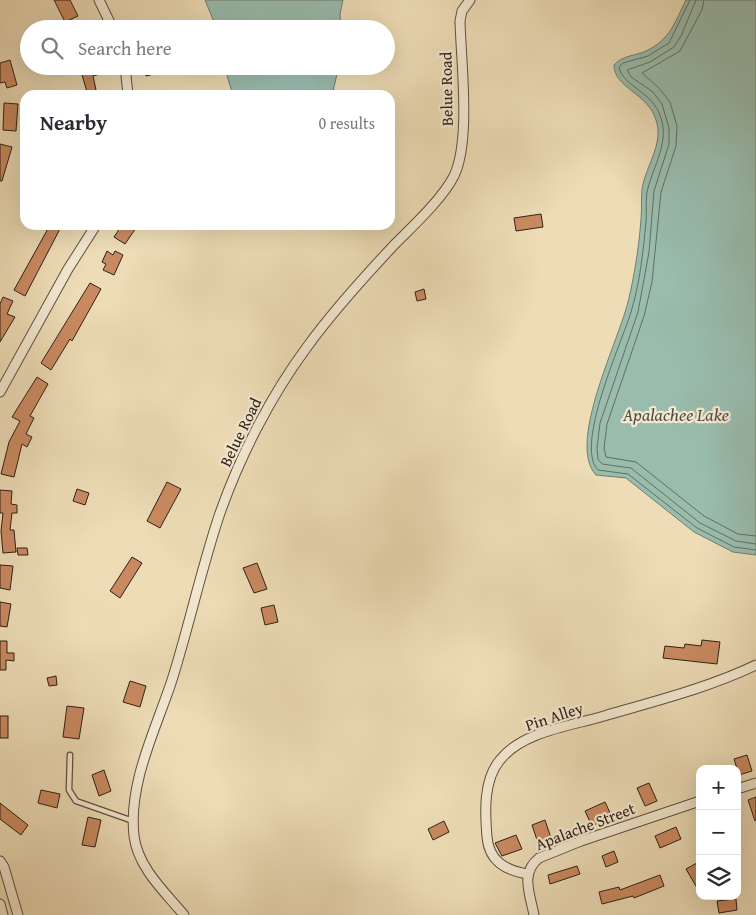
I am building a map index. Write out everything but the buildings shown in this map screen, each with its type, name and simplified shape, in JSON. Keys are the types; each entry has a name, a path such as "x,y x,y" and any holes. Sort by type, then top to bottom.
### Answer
{"street":[{"path":"99,0 109,20"},
{"name":"Belue Road","path":"184,915 153,878 143,862 135,843 134,822 140,776 181,650 206,556 237,472 273,400 306,348 345,300 453,178 461,146 463,106 460,21 462,11 470,0"},
{"path":"126,75 127,90"},
{"path":"0,392 68,269 93,230"},
{"name":"Pin Alley","path":"527,874 511,871 497,862 488,848 485,817 488,784 500,760 526,739 665,698 756,665"},
{"path":"741,788 756,783"},
{"name":"Apalache Street","path":"534,915 526,880 527,874 534,862 539,858 581,841 696,802"},
{"path":"0,860 4,867 18,915"},
{"path":"0,904 3,915"}],"lane":[{"path":"70,755 69,790 76,801 134,822"}],"water":[{"path":"205,0 343,0 340,20 213,20"},
{"name":"Apalachee Lake","path":"686,0 756,0 756,555 733,552 694,532 626,478 596,475 588,460 587,440 591,416 629,298 639,239 642,189 658,138 656,120 652,111 646,103 619,80 615,73 614,65 625,57 654,47 661,41 671,30"},
{"path":"227,75 337,75 333,90 231,90"}]}
